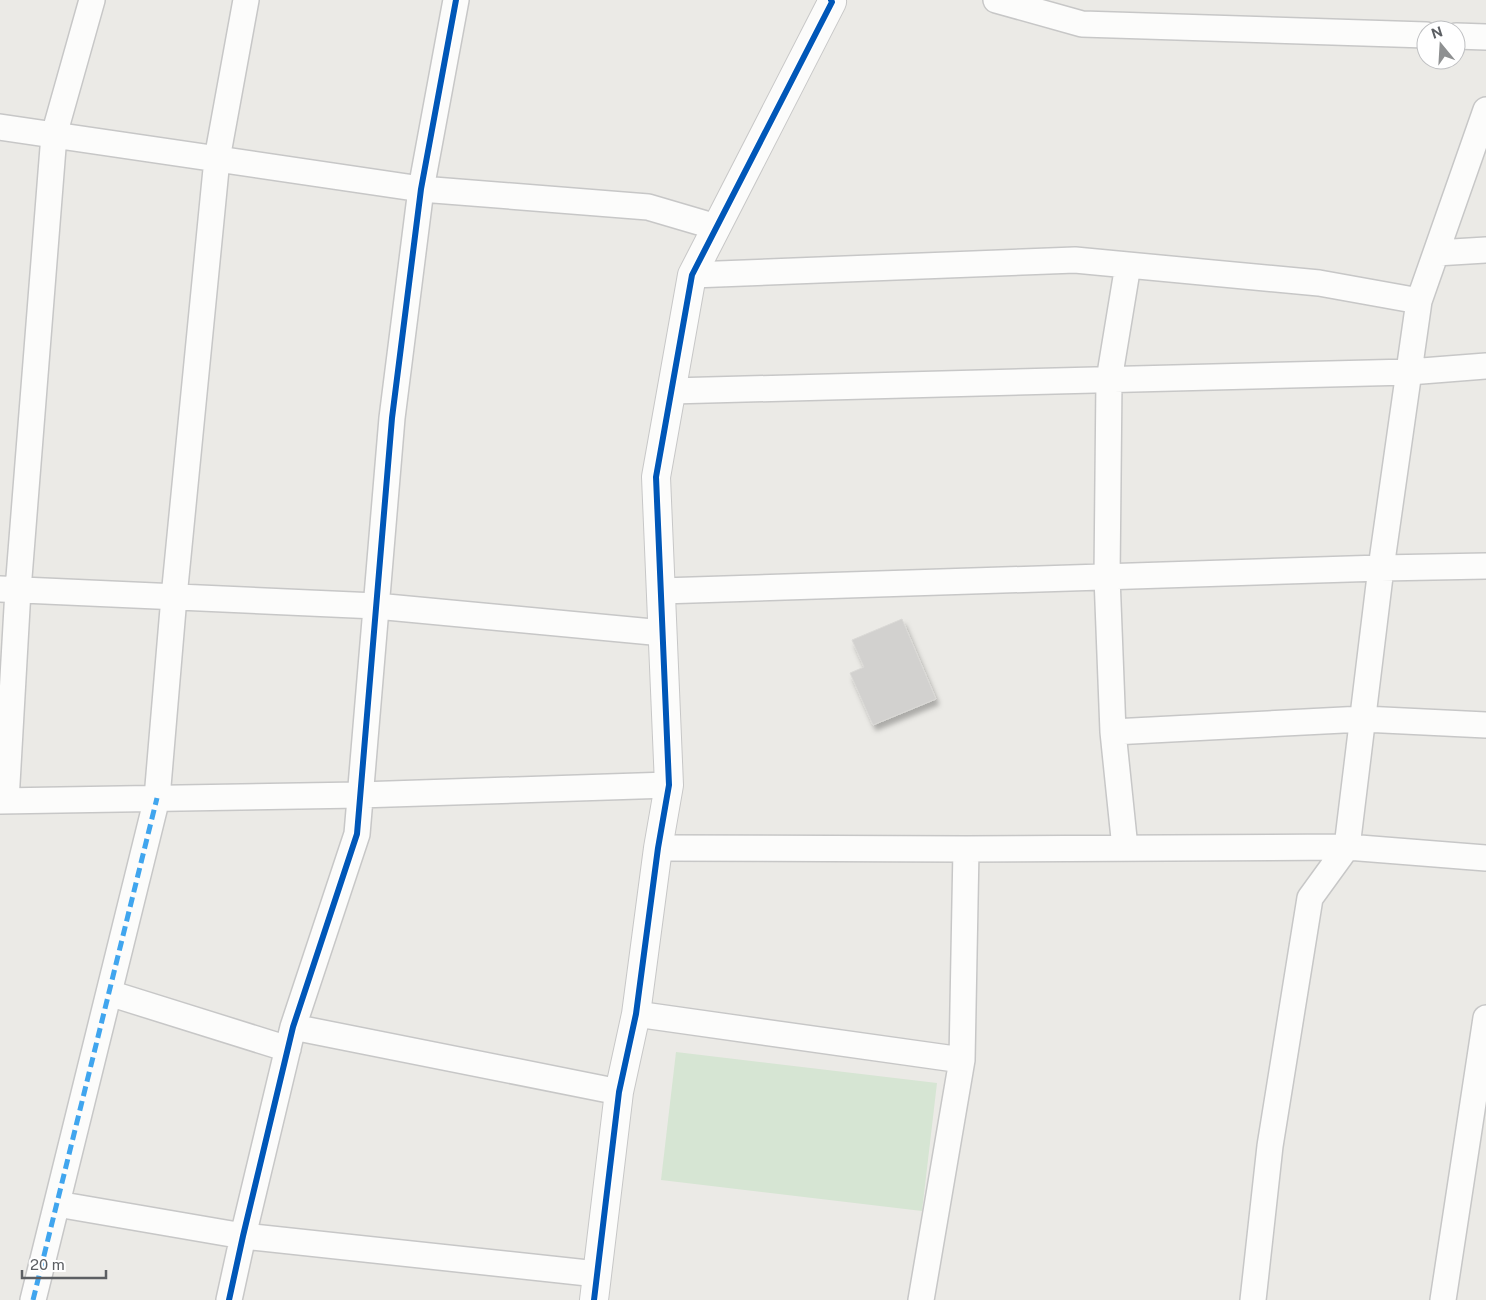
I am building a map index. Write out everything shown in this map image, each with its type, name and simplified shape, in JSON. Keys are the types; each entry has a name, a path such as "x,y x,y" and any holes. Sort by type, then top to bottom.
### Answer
{"street":[{"path":"92,0 54,135 9,589 3,801 359,795 669,785"},
{"path":"33,1300 158,798 174,597 217,159 246,0"},
{"path":"229,1300 291,1038 357,834 392,418 421,189 456,0"},
{"path":"57,1204 243,1236 596,1287 619,1092 636,1014 658,848 669,785 656,477 692,275 832,2 831,0"},
{"path":"996,0 1082,24 1416,35"},
{"path":"1466,36 1486,37"},
{"path":"1253,1300 1270,1146 1310,898 1347,847 1381,568 1419,301 1486,110"},
{"path":"0,127 421,189 648,207 716,227"},
{"path":"1436,253 1486,250"},
{"path":"692,275 1074,260 1319,283 1419,301"},
{"path":"1124,848 1113,732 1108,577 1109,380 1128,265"},
{"path":"671,391 1409,372 1486,366"},
{"path":"661,591 1486,566"},
{"path":"9,589 376,606 663,633"},
{"path":"1113,732 1363,719 1486,725"},
{"path":"658,848 1347,847 1486,858"},
{"path":"921,1300 962,1060 966,849"},
{"path":"109,993 291,1038 619,1092"},
{"path":"636,1014 962,1060"},
{"path":"1443,1300 1486,1018"}],"green space":[{"path":"676,1052 937,1083 922,1211 661,1180"}],"building":[{"path":"902,619 936,699 873,725 850,673 864,667 852,640"}],"marked path":[{"path":"33,1300 157,798"}],"cycle path":[{"path":"229,1300 293,1027 357,834 392,418 421,189 456,0"},
{"path":"594,1300 619,1092 636,1014 658,848 669,785 656,477 692,275 832,2 831,0"}]}
